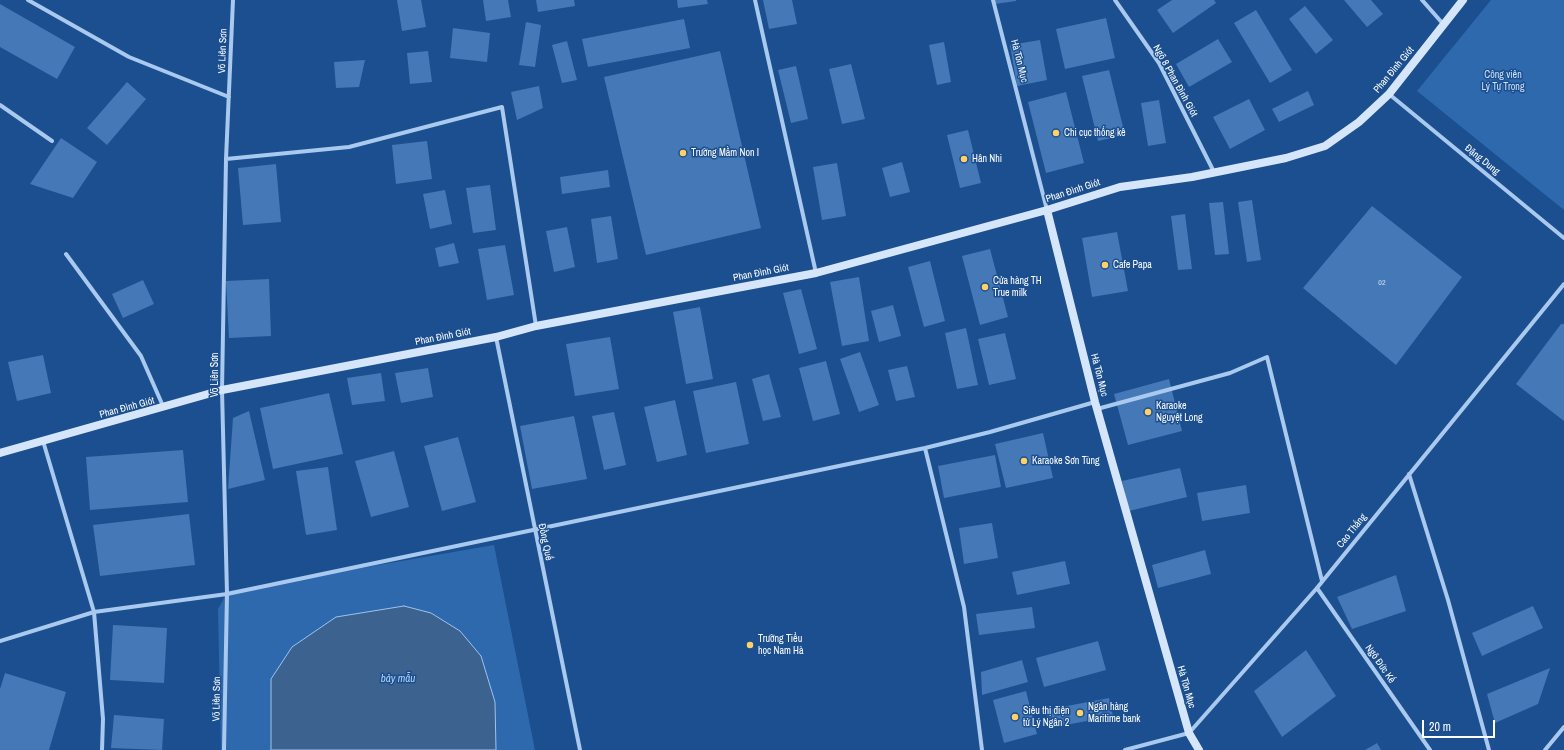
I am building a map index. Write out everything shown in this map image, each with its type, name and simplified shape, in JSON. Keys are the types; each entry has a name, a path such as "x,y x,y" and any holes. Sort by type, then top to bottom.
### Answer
{"street":[{"path":"28,0 129,57 229,97"},
{"name":"Võ Liên Sơn","path":"224,750 227,594 222,390 226,159 233,0"},
{"path":"755,0 816,273"},
{"name":"Hà Tôn Mục","path":"993,0 1096,405 1189,733 1199,750"},
{"name":"Ngõ 8 Phan Đình Giót","path":"1115,0 1158,63 1214,173"},
{"path":"1422,0 1444,25"},
{"name":"Phan Đình Giót","path":"0,452 164,408 222,390 496,337 536,326 816,273 1047,210 1120,187 1214,173 1286,158 1325,146 1359,122 1389,94 1463,0"},
{"name":"Đặng Dung","path":"1389,94 1564,238"},
{"path":"0,105 52,141"},
{"path":"226,159 349,147 502,106 536,326"},
{"path":"66,254 141,356 164,408"},
{"name":"Cao Thắng","path":"1189,733 1317,588 1564,284"},
{"name":"Đồng Quế","path":"496,337 580,750"},
{"path":"0,641 94,612 227,594 535,531 925,448 1230,373 1267,357 1322,581"},
{"path":"43,441 94,612 103,719 102,750"},
{"path":"925,448 964,607 982,750"},
{"path":"1409,474 1448,600 1489,750"},
{"name":"Ngô Đức Kế","path":"1317,588 1430,750"},
{"path":"1545,750 1564,727"},
{"path":"1125,750 1189,733"}],"green space":[{"name":"Công viên Lý Tự Trọng","path":"1491,0 1564,0 1564,210 1417,91"},
{"path":"494,545 535,750 221,750 218,609 228,591"}],"water":[{"name":"bảy mẫu","path":"404,606 431,613 460,631 481,656 495,702 496,750 271,750 271,679 292,647 336,617"}],"building":[{"path":"397,0 421,0 426,27 402,31"},
{"path":"483,0 508,0 511,17 486,21"},
{"path":"536,0 574,0 575,6 538,12"},
{"path":"677,0 707,0 708,4 678,8"},
{"path":"763,0 792,0 797,24 769,29"},
{"path":"994,0 1016,0 1016,1 995,4"},
{"path":"1172,0 1214,0 1216,3 1173,33 1157,10"},
{"path":"1344,0 1371,0 1383,14 1367,27"},
{"path":"0,4 75,47 57,79 0,47"},
{"path":"1305,6 1333,40 1316,54 1289,19"},
{"path":"1256,10 1292,70 1270,83 1234,23"},
{"path":"1106,18 1115,58 1065,69 1056,29"},
{"path":"684,19 690,48 588,67 582,39"},
{"path":"526,22 541,25 535,67 519,65"},
{"path":"453,28 490,33 487,62 450,58"},
{"path":"1218,39 1232,62 1189,87 1176,64"},
{"path":"1040,40 1047,80 1017,86 1010,45"},
{"path":"567,41 577,80 562,83 552,45"},
{"path":"944,42 951,82 937,85 929,45"},
{"path":"428,51 432,82 410,84 407,53"},
{"name":"Trường Mầm Non I","path":"720,51 761,228 646,255 604,77"},
{"path":"365,60 359,87 336,88 334,62"},
{"path":"851,64 865,119 842,124 829,69"},
{"path":"796,66 808,119 791,123 778,70"},
{"path":"1109,70 1125,135 1098,141 1082,76"},
{"path":"127,82 146,99 107,145 87,128"},
{"path":"539,86 543,108 517,120 511,92"},
{"path":"1308,91 1314,105 1279,122 1272,109"},
{"name":"Chi cục thống kê","path":"1066,92 1084,163 1046,173 1028,102"},
{"path":"1249,99 1265,130 1230,149 1213,117"},
{"path":"1159,100 1166,143 1148,146 1141,103"},
{"name":"Hân Nhi","path":"968,130 981,183 960,188 947,135"},
{"path":"61,138 97,162 73,198 30,184"},
{"path":"427,141 432,179 396,184 392,145"},
{"path":"902,162 910,192 890,197 882,168"},
{"path":"837,163 846,216 822,220 813,167"},
{"path":"276,164 281,222 243,225 238,168"},
{"path":"608,170 610,187 562,194 560,177"},
{"path":"490,185 496,230 473,233 466,188"},
{"path":"445,190 452,224 430,229 423,194"},
{"path":"1252,200 1261,260 1247,262 1238,202"},
{"path":"1223,202 1229,254 1215,255 1209,203"},
{"path":"1372,206 1462,277 1396,365 1303,288"},
{"path":"1185,214 1192,269 1178,270 1171,216"},
{"path":"611,216 618,259 597,263 591,219"},
{"path":"567,227 575,267 554,272 546,231"},
{"name":"Cafe Papa","path":"1117,232 1128,291 1092,297 1082,238"},
{"path":"454,243 459,263 439,267 435,248"},
{"path":"505,245 514,295 487,300 478,249"},
{"name":"Cửa hàng TH True milk","path":"990,249 1008,317 980,325 962,256"},
{"path":"930,261 945,321 924,327 908,267"},
{"path":"859,277 869,341 842,346 830,282"},
{"path":"269,279 271,336 229,338 226,281"},
{"path":"143,280 154,304 123,318 112,294"},
{"path":"801,289 817,349 799,354 783,293"},
{"path":"893,305 901,336 879,342 871,311"},
{"path":"700,307 713,379 686,384 673,312"},
{"path":"1561,324 1564,324 1564,421 1516,384"},
{"path":"966,328 978,385 957,389 945,333"},
{"path":"1005,333 1016,379 989,385 978,339"},
{"path":"610,337 619,389 575,396 566,344"},
{"path":"860,352 879,405 859,412 840,359"},
{"path":"43,355 51,393 17,401 8,362"},
{"path":"826,361 840,414 813,421 799,368"},
{"path":"907,366 915,397 896,401 888,370"},
{"path":"428,368 433,397 401,403 395,373"},
{"path":"381,373 385,401 352,405 347,378"},
{"path":"769,374 781,417 763,421 752,379"},
{"name":"Karaoke Nguyệt Long","path":"1169,379 1182,431 1128,445 1114,394"},
{"path":"736,382 749,444 706,453 693,391"},
{"path":"329,393 343,454 273,469 260,408"},
{"path":"675,400 687,455 657,462 644,407"},
{"path":"249,411 265,480 228,489 233,418"},
{"path":"614,412 626,465 604,470 592,416"},
{"path":"574,416 587,479 532,489 520,426"},
{"name":"Karaoke Sơn Tùng","path":"1043,433 1053,478 1006,488 995,444"},
{"path":"458,437 476,502 442,511 424,446"},
{"path":"183,450 188,502 90,510 86,457"},
{"path":"394,451 409,507 371,517 355,461"},
{"path":"995,455 1001,487 944,498 938,466"},
{"path":"328,467 337,530 306,535 296,471"},
{"path":"1180,468 1187,497 1129,511 1122,481"},
{"path":"1246,485 1250,513 1202,521 1197,493"},
{"path":"189,514 195,565 100,576 93,525"},
{"path":"992,523 998,558 964,564 959,528"},
{"path":"1205,550 1211,574 1158,588 1152,565"},
{"path":"1065,561 1070,584 1017,595 1012,572"},
{"path":"1396,575 1406,611 1352,629 1337,597"},
{"path":"1533,606 1543,628 1482,656 1472,633"},
{"path":"1032,607 1035,628 979,635 976,614"},
{"path":"113,625 167,628 164,683 110,680"},
{"path":"1098,641 1106,670 1044,687 1036,658"},
{"path":"1306,650 1336,696 1282,737 1254,691"},
{"path":"1022,660 1028,682 982,695 981,672"},
{"path":"1550,668 1538,704 1495,723 1487,694"},
{"path":"5,673 66,692 49,750 0,750 0,689"},
{"name":"Siêu thị điện tử Lý Ngân 2","path":"1026,691 1037,734 1004,743 993,700"},
{"name":"Ngân hàng Maritime bank","path":"1109,698 1113,716 1050,728 1046,710"},
{"path":"114,715 164,719 162,750 111,748"},
{"path":"1377,743 1381,750 1365,750"}],"place":[{"name":"Chi cục thống kê","path":"1056,133"},
{"name":"Trường Mầm Non I","path":"683,153"},
{"name":"Hân Nhi","path":"964,159"},
{"name":"Cafe Papa","path":"1105,265"},
{"name":"Cửa hàng TH True milk","path":"985,287"},
{"name":"Karaoke Nguyệt Long","path":"1148,412"},
{"name":"Karaoke Sơn Tùng","path":"1024,461"},
{"name":"Trường Tiểu học Nam Hà","path":"750,645"},
{"name":"Ngân hàng Maritime bank","path":"1080,713"},
{"name":"Siêu thị điện tử Lý Ngân 2","path":"1015,717"}]}
